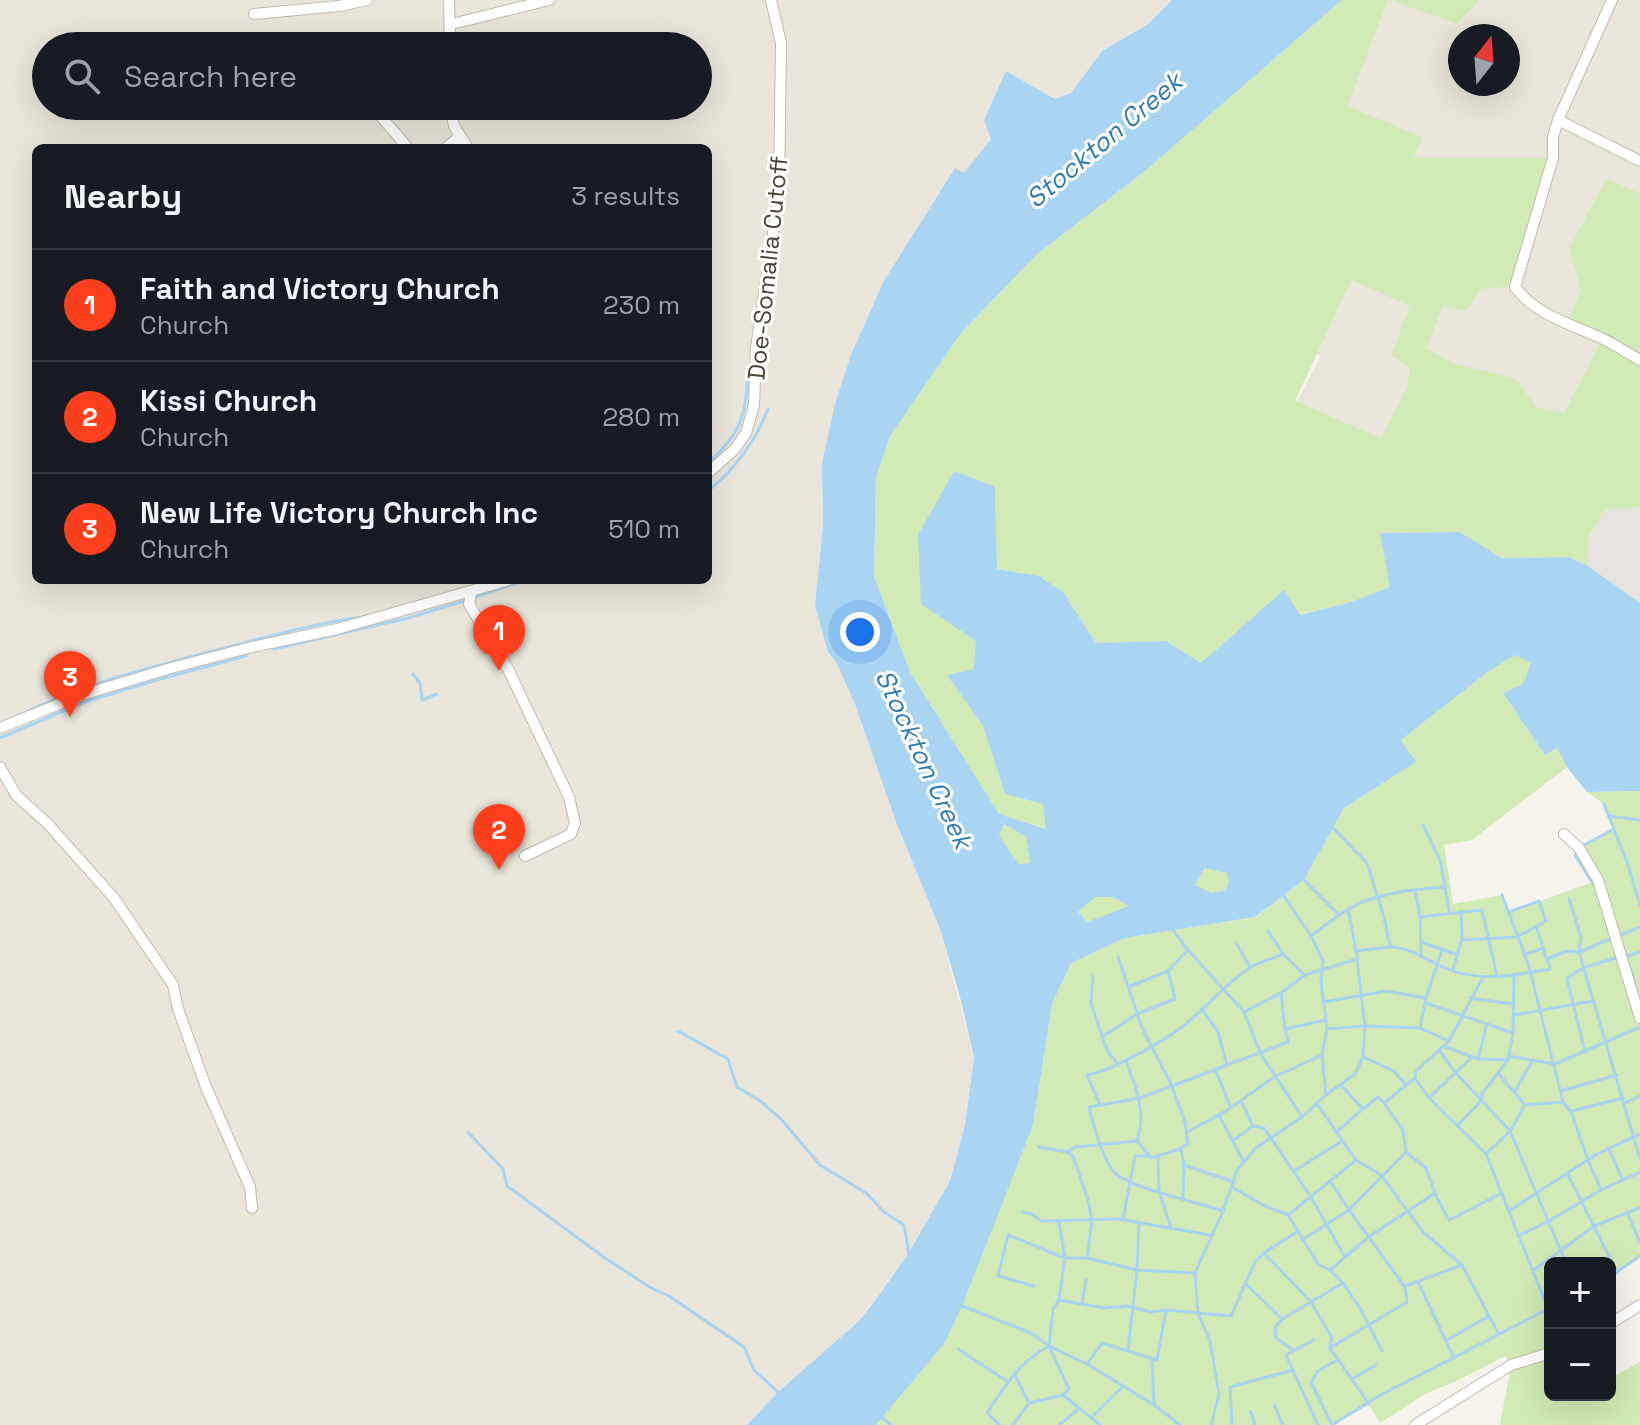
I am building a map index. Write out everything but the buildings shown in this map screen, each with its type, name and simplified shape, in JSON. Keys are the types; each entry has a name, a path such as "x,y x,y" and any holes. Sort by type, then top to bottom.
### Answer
{"street":[{"path":"254,14 339,6 367,0"},
{"path":"449,0 451,32"},
{"path":"452,24 549,0"},
{"name":"Doe-Somalia Cutoff","path":"712,469 735,449 746,433 754,405 757,336 779,193 781,43 771,0"},
{"path":"1612,0 1558,120 1553,137 1553,158 1515,287 1526,301 1566,325 1603,339 1640,360"},
{"path":"384,120 405,144"},
{"path":"453,120 465,144"},
{"path":"1558,120 1640,161"},
{"path":"451,144 460,136"},
{"path":"0,728 82,695 171,668 337,629 496,584"},
{"path":"471,592 469,604 530,711 569,797 575,823 571,834 525,856"},
{"path":"0,767 16,795 47,823 114,898 173,985 178,1009 206,1087 250,1187 252,1208"},
{"path":"1564,834 1579,848 1598,880 1640,1018"},
{"path":"1616,1320 1640,1305"},
{"path":"1415,1425 1511,1365 1544,1355"}],"shaded area":[{"path":"0,0 1172,0 1148,24 1102,51 1071,93 1055,99 1006,71 991,138 964,174 955,168 822,463 823,526 815,605 855,704 896,822 940,929 974,1057 965,1125 950,1181 908,1254 859,1321 778,1392 747,1425 0,1425"},
{"path":"1387,0 1640,0 1640,394 1458,480 1282,429 1321,356 1231,308"},
{"path":"1640,507 1640,603 1588,566 1588,538 1604,510"}],"green space":[{"path":"1342,0 1388,0 1347,106 1422,137 1414,158 1553,158 1515,286 1480,289 1466,311 1443,306 1426,348 1455,364 1516,379 1536,407 1564,413 1602,339 1566,325 1581,290 1569,249 1606,179 1640,193 1640,507 1604,510 1588,538 1588,566 1569,557 1500,558 1460,532 1381,533 1390,587 1351,602 1299,615 1284,590 1201,663 1166,641 1096,643 1063,592 1039,576 997,569 995,488 974,669 948,675 983,726 1005,794 1043,804 1047,829 999,814 910,672 874,576 876,477 890,436 961,333 1036,255 1145,171","holes":["1351,280 1410,306 1391,356 1410,367 1407,388 1381,438 1295,401"]},
{"path":"1391,0 1479,0 1457,24"},
{"path":"1515,655 1532,663 1524,684 1503,693 1545,755 1557,748 1567,767 1472,840 1444,845 1453,904 1502,895 1510,912 1598,880 1579,848 1614,829 1604,804 1587,792 1640,791 1640,1256 1616,1272 1616,1257 1544,1257 1544,1401 1616,1401 1616,1375 1640,1362 1640,1425 1500,1425 1511,1366 1505,1356 1425,1394 1380,1423 1369,1405 1332,1425 876,1425 944,1344 1033,1125 1052,1004 1071,963 1125,938 1256,917 1304,880 1344,808 1416,762 1401,740 1489,671"},
{"path":"1004,824 1026,837 1030,863 1018,864 999,835"},
{"path":"1206,867 1227,873 1229,883 1225,890 1212,893 1195,885"},
{"path":"1095,896 1112,897 1130,906 1087,923 1078,912"}],"water":[{"name":"Stockton Creek","path":"1172,0 1342,0 1145,171 1036,255 961,333 890,436 876,477 874,576 910,672 999,814 1046,829 1043,804 1005,794 983,726 947,675 974,669 976,641 921,604 918,535 954,471 995,487 997,569 1039,576 1063,592 1096,643 1166,641 1201,663 1284,590 1300,615 1351,602 1390,587 1380,533 1460,532 1501,558 1569,557 1588,566 1640,603 1640,791 1587,792 1567,767 1557,748 1545,755 1503,693 1523,684 1531,663 1515,655 1489,671 1401,740 1416,762 1344,808 1304,880 1255,917 1125,938 1071,963 1052,1004 1033,1125 944,1344 876,1425 747,1425 778,1392 859,1321 908,1254 950,1181 965,1125 974,1057 940,929 896,822 855,704 837,663 828,652 815,605 823,526 822,463 835,404 851,355 884,281 955,168 964,173 991,139 984,120 1006,71 1055,99 1071,93 1102,51 1148,24","holes":["1004,824 1026,837 1030,863 1018,864 999,835","1205,868 1227,873 1229,883 1225,890 1212,893 1195,885","1095,897 1112,897 1129,906 1087,922 1078,912"]}],"waterway":[{"path":"712,459 739,424 748,374"},
{"path":"712,487 743,454 768,409"},
{"path":"473,598 514,584"},
{"path":"274,649 408,618 467,600"},
{"path":"18,716 92,685 143,670 292,631 363,617"},
{"path":"0,738 82,703 246,656"},
{"path":"413,674 420,683 422,700 437,694"},
{"path":"1604,804 1640,905"},
{"path":"1609,816 1640,820"},
{"path":"1339,915 1376,897 1445,887 1440,860 1423,825"},
{"path":"1244,1012 1281,993 1305,975 1357,959 1356,951 1390,947 1367,863 1333,828"},
{"path":"1582,846 1614,829"},
{"path":"1577,853 1575,855 1595,887"},
{"path":"1304,880 1339,915 1311,936"},
{"path":"1445,887 1449,911"},
{"path":"1415,889 1421,953"},
{"path":"1502,895 1528,963 1563,1102 1525,1105"},
{"path":"1284,896 1311,936 1323,961 1321,982 1327,1029 1322,1055 1326,1095 1302,1117"},
{"path":"1547,959 1567,951 1579,952 1581,937 1569,899"},
{"path":"1462,940 1517,937 1546,921 1539,901 1509,912"},
{"path":"1348,909 1356,951"},
{"path":"1420,917 1482,910 1497,976"},
{"path":"1453,969 1462,940 1461,911"},
{"path":"1524,955 1543,948 1536,926"},
{"path":"1640,927 1579,952 1640,1159"},
{"path":"1173,930 1244,1012 1261,1054 1302,1117 1256,1148 1237,1170 1223,1211 1195,1273 1198,1313 1210,1341 1219,1394 1211,1425"},
{"path":"1268,931 1283,954"},
{"path":"1421,942 1455,954"},
{"path":"1237,944 1250,967"},
{"path":"1391,947 1410,951 1452,971 1494,977 1550,969 1543,948"},
{"path":"1624,949 1635,983"},
{"path":"1128,987 1168,971 1188,950"},
{"path":"1327,1029 1365,1026 1420,1028 1442,950"},
{"path":"1625,957 1640,952"},
{"path":"1100,1105 1087,1075 1124,1061 1166,1038 1248,969 1283,954 1304,975"},
{"path":"1118,957 1143,1030 1171,1084 1185,1122 1188,1144 1181,1148 1183,1197"},
{"path":"1585,1052 1567,978 1583,968 1618,957"},
{"path":"1357,959 1365,1026 1363,1057 1394,1071 1406,1085"},
{"path":"1102,1037 1137,1014 1175,999 1168,971"},
{"path":"1459,1124 1481,1101 1482,1094 1508,1060 1513,1033 1514,975"},
{"path":"1093,976 1091,1003 1107,1050 1118,1065"},
{"path":"1482,979 1449,1041 1416,1071 1415,1078 1429,1098 1486,1154 1544,1299"},
{"path":"1324,1002 1386,991 1426,998"},
{"path":"1281,993 1285,1029"},
{"path":"1470,998 1513,1004"},
{"path":"1514,1015 1593,1001"},
{"path":"1426,1003 1513,1033"},
{"path":"1202,1009 1218,1032 1227,1065"},
{"path":"1223,1211 1147,1189 1120,1177 1105,1157 1089,1107 1140,1098 1288,1042 1285,1029 1326,1020"},
{"path":"1478,1059 1487,1024"},
{"path":"1508,1056 1555,1064 1640,1027"},
{"path":"1420,1028 1449,1041"},
{"path":"678,1031 728,1059 737,1087 759,1100 781,1119 820,1165 866,1193 884,1212 904,1225 909,1254"},
{"path":"1446,1047 1478,1059 1508,1060"},
{"path":"1439,1050 1455,1072 1510,1131 1563,1257"},
{"path":"1232,1107 1274,1077 1322,1055"},
{"path":"1326,1095 1355,1074 1363,1057"},
{"path":"1429,1098 1472,1057"},
{"path":"1515,1091 1533,1060"},
{"path":"1126,1061 1141,1110 1137,1141 1151,1158 1180,1149"},
{"path":"1215,1069 1231,1108 1219,1115 1243,1161"},
{"path":"1487,1153 1510,1131 1525,1105 1498,1073"},
{"path":"1561,1091 1617,1075"},
{"path":"1302,1240 1349,1210 1406,1152 1403,1130 1384,1103 1415,1078"},
{"path":"1336,1132 1363,1109 1341,1085"},
{"path":"1625,1103 1640,1096"},
{"path":"1363,1109 1378,1097 1384,1103"},
{"path":"1572,1111 1623,1098"},
{"path":"1234,1140 1253,1126 1241,1101"},
{"path":"1518,1236 1601,1190 1571,1112 1563,1102"},
{"path":"1288,1215 1356,1160 1317,1104"},
{"path":"1187,1132 1219,1115"},
{"path":"1253,1126 1264,1128 1311,1197 1345,1257"},
{"path":"468,1132 503,1169 507,1186 605,1258 669,1296 744,1347 754,1370 780,1394"},
{"path":"1509,1211 1597,1154 1640,1134"},
{"path":"1067,1152 1076,1147 1137,1141"},
{"path":"1294,1171 1342,1141"},
{"path":"1039,1147 1073,1156 1092,1221 1087,1258"},
{"path":"1609,1149 1622,1178"},
{"path":"1330,1270 1370,1236 1435,1193 1426,1168 1406,1152"},
{"path":"1158,1155 1159,1191 1171,1228"},
{"path":"1123,1219 1135,1156 1148,1156"},
{"path":"1356,1160 1381,1175 1424,1233 1462,1265 1498,1333"},
{"path":"1184,1165 1234,1182"},
{"path":"1601,1190 1640,1172"},
{"path":"1567,1173 1609,1257"},
{"path":"1330,1181 1405,1287 1407,1302 1330,1348"},
{"path":"1232,1187 1288,1215 1318,1264 1330,1270 1343,1283 1382,1351"},
{"path":"1435,1194 1449,1220 1502,1193"},
{"path":"1534,1270 1594,1226 1640,1208"},
{"path":"1022,1212 1032,1214 1041,1221 1118,1219 1210,1235"},
{"path":"1627,1212 1640,1243"},
{"path":"1000,1425 987,1413 1021,1367 1049,1346 1053,1309 1059,1300 1065,1258 1059,1222"},
{"path":"1128,1350 1139,1222"},
{"path":"1087,1364 1102,1343 1157,1360 1166,1310 1231,1316 1255,1262 1298,1231"},
{"path":"1034,1286 998,1276 1008,1235 1065,1258 1087,1258 1137,1270 1195,1273"},
{"path":"1264,1253 1311,1302 1332,1338 1330,1348 1369,1404"},
{"path":"1617,1272 1640,1256"},
{"path":"1406,1286 1462,1265"},
{"path":"1082,1304 1086,1280"},
{"path":"1418,1282 1454,1358"},
{"path":"1245,1283 1282,1319"},
{"path":"1294,1351 1276,1338 1275,1328 1282,1319 1343,1283"},
{"path":"1059,1300 1104,1308 1127,1306 1151,1312 1166,1310"},
{"path":"962,1306 1031,1333 1154,1405 1180,1425"},
{"path":"1337,1360 1318,1371 1311,1382 1332,1425 1377,1397 1544,1311"},
{"path":"1447,1340 1489,1316"},
{"path":"1314,1340 1286,1355 1318,1425"},
{"path":"1013,1425 1029,1403 1063,1395 1069,1389 1049,1346"},
{"path":"958,1349 1008,1382"},
{"path":"1152,1361 1154,1405"},
{"path":"1352,1379 1376,1365"},
{"path":"1232,1425 1230,1387 1293,1370"},
{"path":"1014,1373 1028,1401"},
{"path":"1092,1417 1123,1386"},
{"path":"1063,1395 1100,1425"},
{"path":"1275,1406 1283,1425"},
{"path":"1059,1425 1080,1408"},
{"path":"1251,1412 1255,1425"},
{"path":"881,1417 891,1425"}],"place":[{"name":"Faith and Victory Church","path":"499,671"},
{"name":"New Life Victory Church Inc","path":"70,717"},
{"name":"Kissi Church","path":"499,870"}]}
